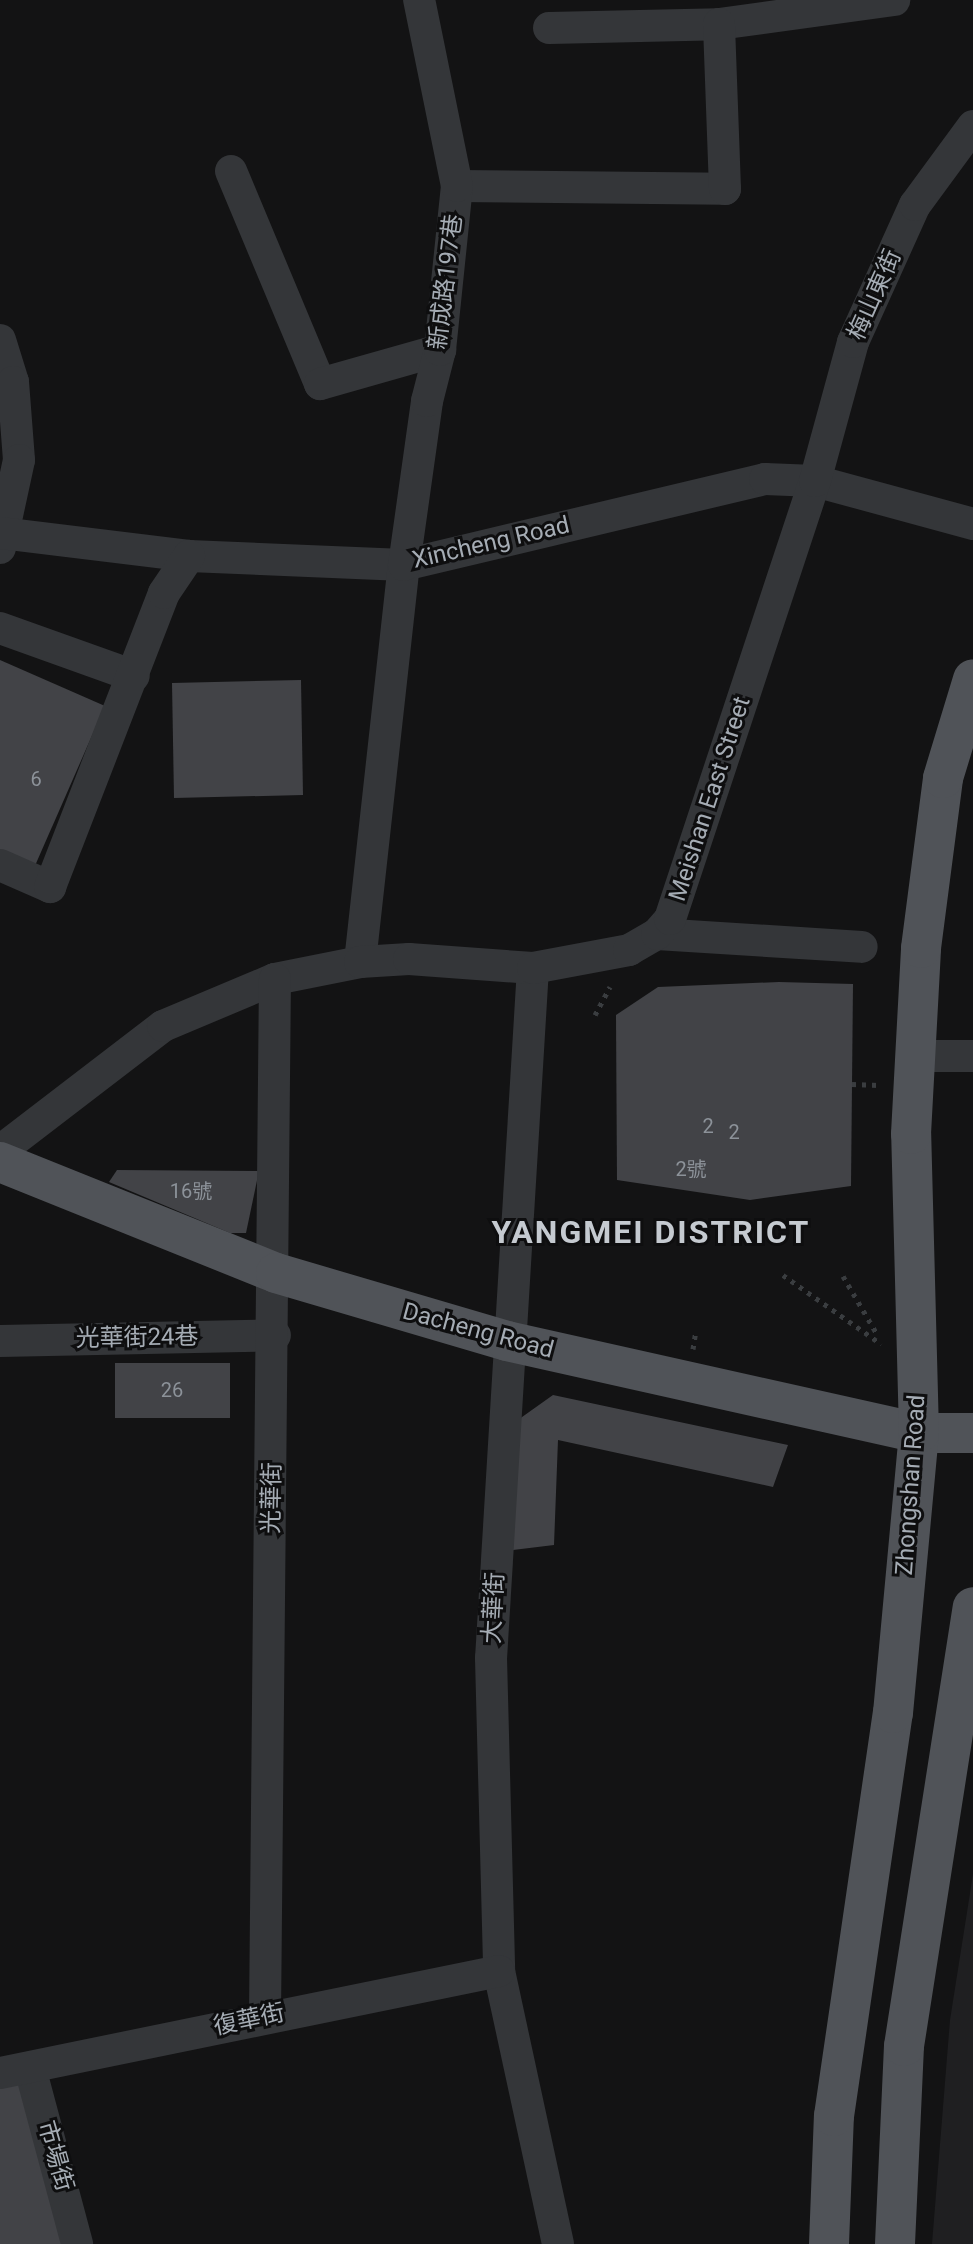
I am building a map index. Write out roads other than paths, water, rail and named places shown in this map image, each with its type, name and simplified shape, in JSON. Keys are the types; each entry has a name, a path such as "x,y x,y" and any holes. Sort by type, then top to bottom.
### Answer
{"main road":[{"name":"Zhongshan Road","path":"829,2244 834,2116 893,1713 919,1433 901,1071 943,778 973,679"},
{"name":"Dacheng Road","path":"0,1162 276,1273 507,1341 919,1433 973,1433"},
{"path":"895,2244 904,2046 973,1607"}],"street":[{"name":"新成路197巷","path":"360,962 404,565 440,350 457,186 419,0"},
{"path":"549,28 719,24 894,0"},
{"path":"457,186 725,189 719,24"},
{"name":"梅山東街","path":"815,481 853,342 915,205 973,126"},
{"path":"231,171 320,384 440,350"},
{"path":"0,340 13,382 19,460 2,539"},
{"name":"Xincheng Road","path":"2,539 189,556 404,565 765,479 815,481 973,524"},
{"name":"Meishan East Street","path":"657,934 670,919 815,481"},
{"path":"0,865 50,887 164,593 189,556"},
{"path":"0,628 134,676"},
{"path":"0,1151 163,1026 275,979 360,962 409,959 533,968 629,950 657,934 862,947"},
{"name":"大華街","path":"533,968 507,1341 491,1658 499,1971 558,2244"},
{"name":"光華街","path":"265,2016 276,1273 275,979"},
{"path":"901,1071 973,1056"},
{"name":"光華街24巷","path":"0,1341 275,1335"},
{"name":"復華街","path":"15,2070 265,2016 499,1971"},
{"name":"市場街","path":"15,2070 75,2231"}],"district":[{"name":"YANGMEI DISTRICT","path":"651,1232"}]}
